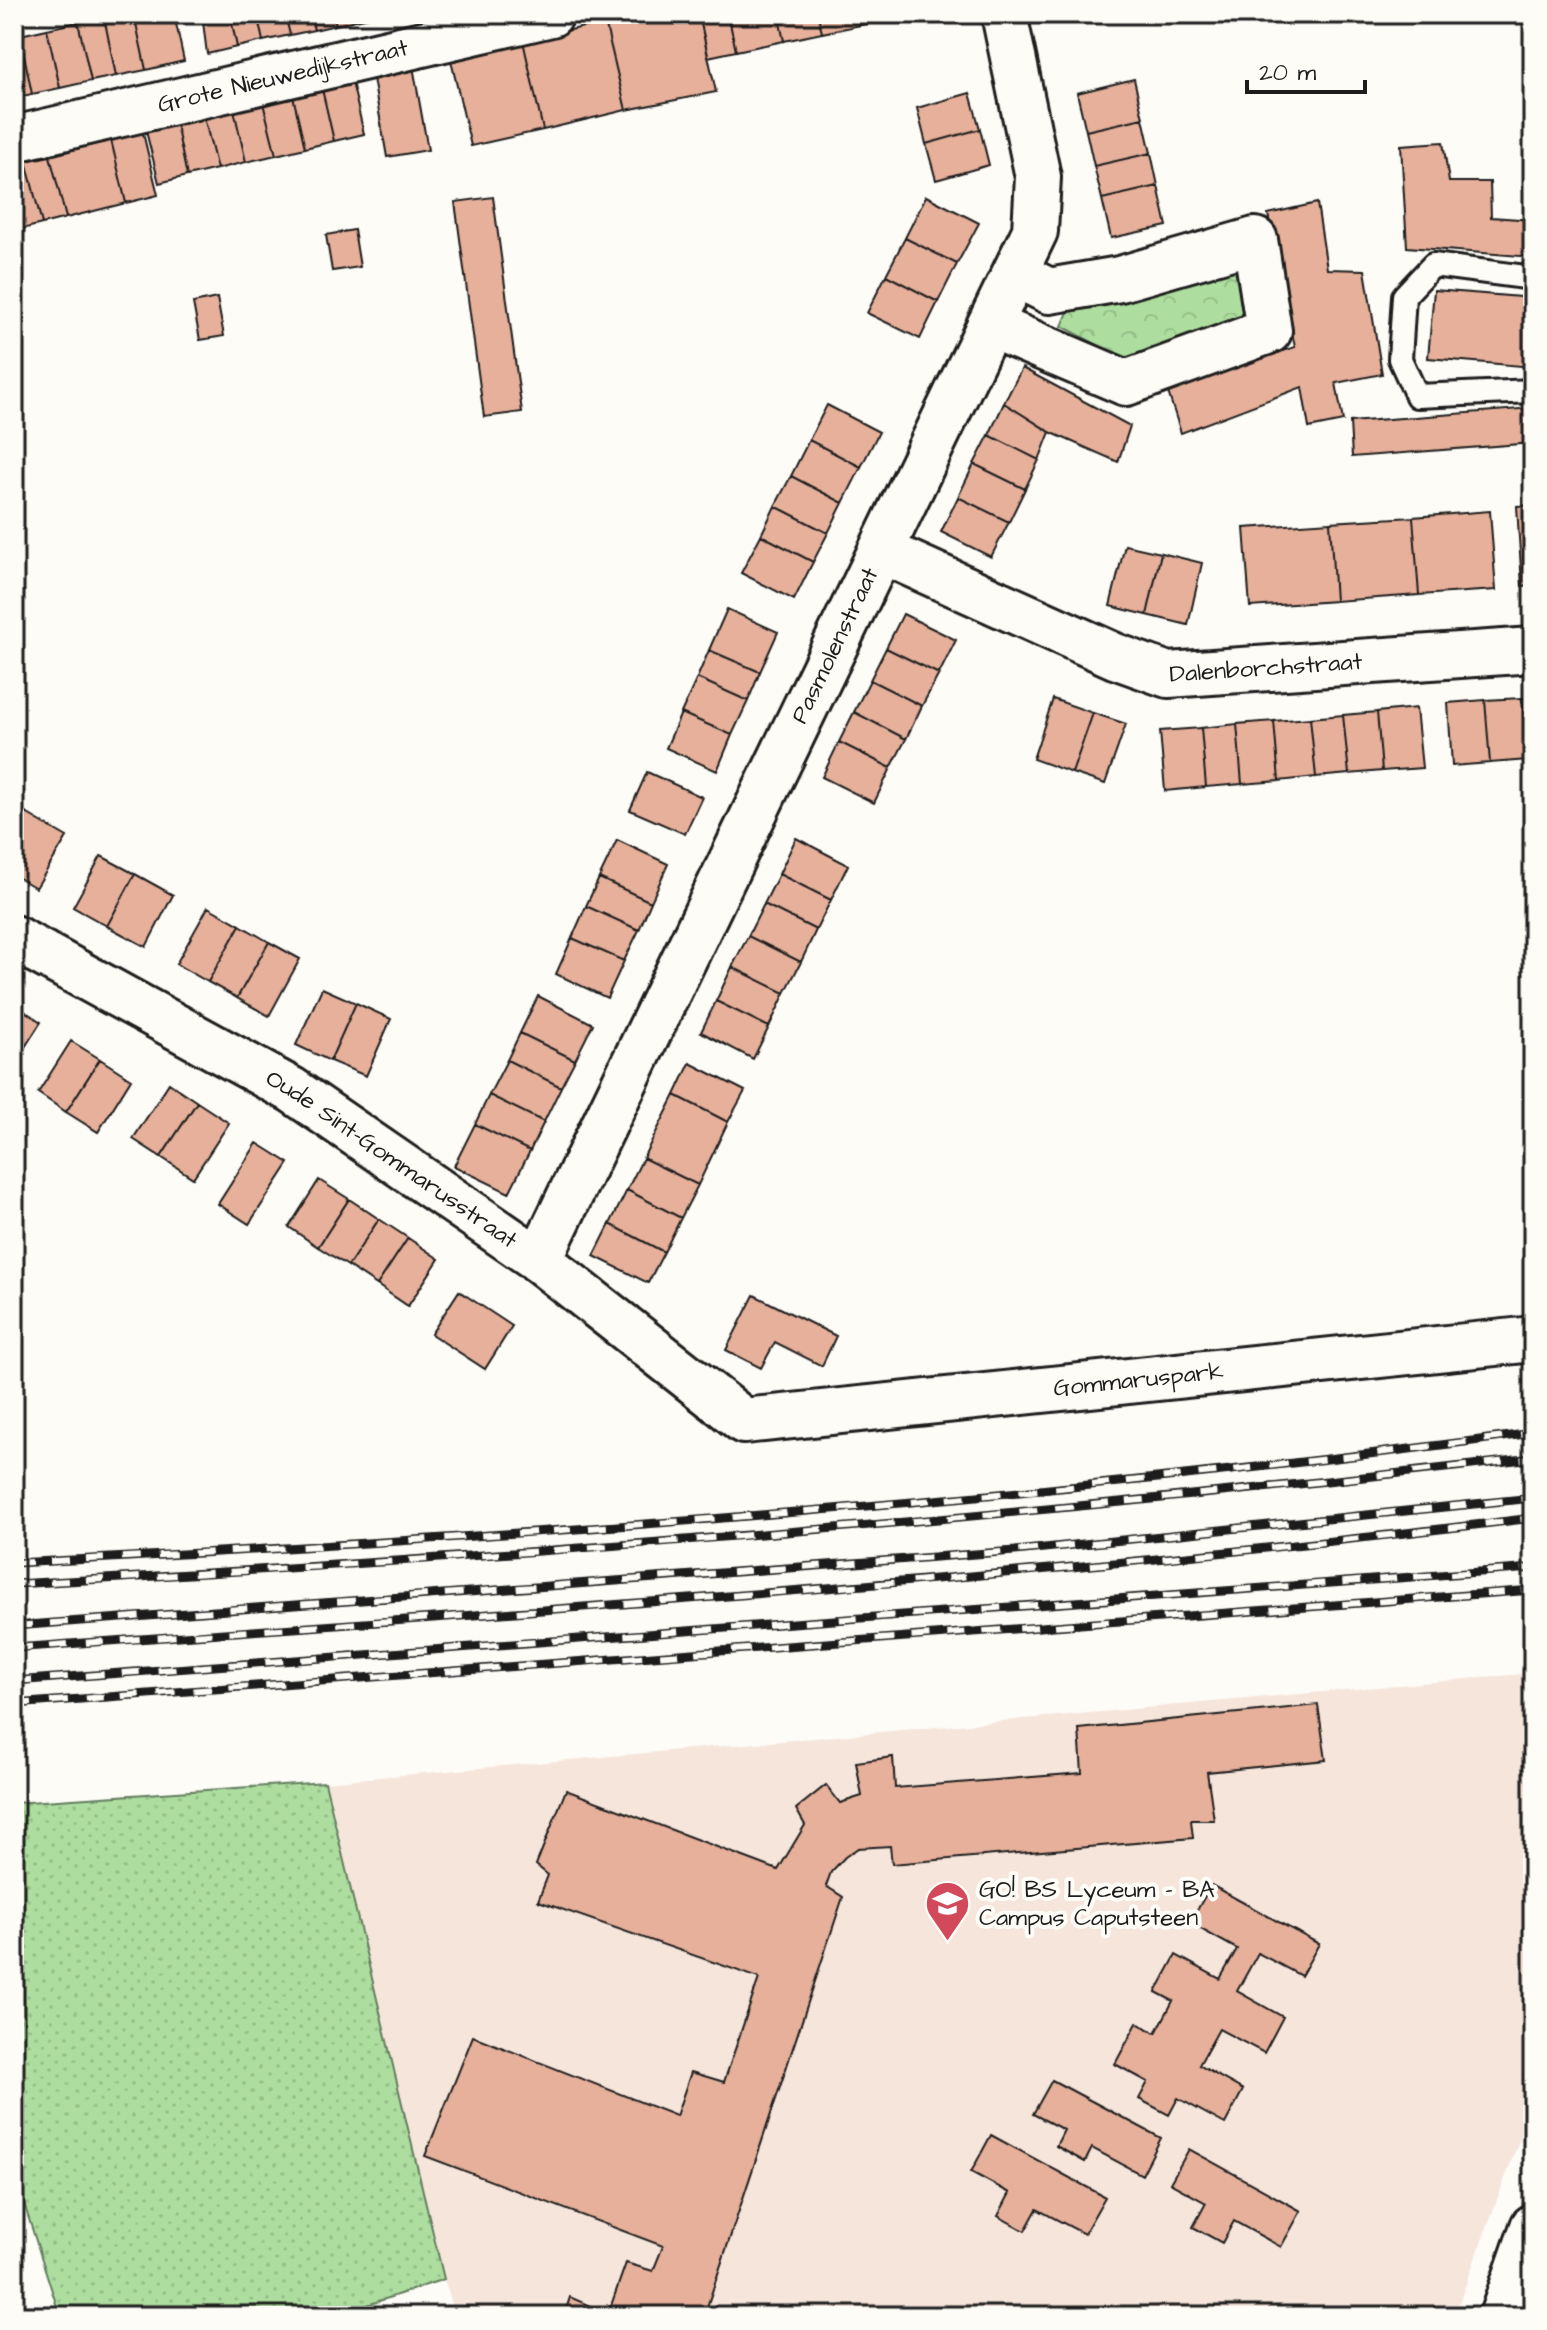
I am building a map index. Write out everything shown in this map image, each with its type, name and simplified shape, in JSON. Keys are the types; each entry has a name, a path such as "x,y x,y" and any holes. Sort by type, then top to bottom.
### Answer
{"street":[{"name":"Grote Nieuwedijkstraat","path":"14,139 551,14"},
{"name":"Pasmolenstraat","path":"539,1260 1035,231 1038,177 1004,14"},
{"path":"990,325 1126,383 1269,331 1255,240 1120,279 1049,291 1015,274"},
{"name":"Dalenborchstraat","path":"882,551 1115,656 1168,675 1533,650"},
{"name":"Oude Sint-Gommarusstraat","path":"14,938 292,1090 539,1260 744,1421"},
{"name":"Gommaruspark","path":"744,1421 1533,1339"},
{"path":"1502,2316 1533,2227"}],"lane":[{"path":"1533,278 1433,265 1404,296 1400,359 1417,396 1533,391"}],"shaded area":[{"name":"GO! BS Lyceum - BA Campus Caputsteen","path":"1533,1673 1533,2103 1454,2316 456,2316 444,2279 325,1782"}],"green space":[{"path":"1244,265 1248,317 1124,359 1062,326 1071,305"},
{"path":"325,1782 444,2279 335,2316 60,2316 14,2172 14,1803"}],"building":[{"path":"134,14 146,70 116,76 104,17"},
{"path":"134,14 174,14 184,61 146,70"},
{"path":"202,14 230,14 237,47 207,54"},
{"path":"230,14 257,14 263,41 237,47"},
{"path":"257,14 285,14 290,35 263,41"},
{"path":"285,14 310,14 314,30 290,35"},
{"path":"310,14 333,14 336,25 314,30"},
{"path":"333,14 359,14 360,19 336,25"},
{"path":"359,14 383,14 360,19"},
{"path":"641,14 699,14 716,92 626,110 605,22"},
{"path":"699,14 728,14 736,51 708,57"},
{"path":"728,14 778,14 784,41 736,51"},
{"path":"778,14 818,14 822,33 784,41"},
{"path":"818,14 884,14 885,20 822,33"},
{"path":"884,14 912,14 885,20"},
{"path":"104,17 116,76 91,81 78,22"},
{"path":"78,22 91,81 60,88 47,29"},
{"path":"605,22 626,110 543,130 523,41"},
{"path":"47,29 60,88 32,94 20,35"},
{"path":"20,35 32,94 14,98 14,36"},
{"path":"523,41 543,130 471,146 450,56"},
{"path":"413,66 428,150 387,157 372,73"},
{"path":"1134,79 1143,118 1086,131 1077,93"},
{"path":"352,82 364,134 334,141 322,89"},
{"path":"322,89 334,141 305,148 293,96"},
{"path":"970,93 980,129 926,144 917,108"},
{"path":"293,96 305,148 276,155 263,103"},
{"path":"263,103 276,155 246,162 234,110"},
{"path":"234,110 246,162 217,169 204,117"},
{"path":"204,117 217,169 187,176 176,124"},
{"path":"1143,118 1151,153 1094,166 1086,131"},
{"path":"176,124 187,176 159,183 146,131"},
{"path":"980,129 989,165 936,180 926,144"},
{"path":"143,133 158,195 126,203 111,140"},
{"path":"111,140 126,203 66,218 50,156"},
{"path":"1443,142 1449,182 1490,182 1491,217 1533,220 1533,257 1407,247 1401,145"},
{"path":"1151,153 1158,186 1102,199 1094,166"},
{"path":"50,156 66,218 42,224 26,161"},
{"path":"26,161 42,224 14,231 14,164"},
{"path":"1158,186 1167,226 1111,238 1102,199"},
{"path":"926,196 979,223 957,264 905,238"},
{"path":"493,197 522,412 484,417 455,202"},
{"path":"1317,203 1327,269 1365,270 1382,374 1336,383 1343,421 1309,428 1302,387 1181,433 1167,389 1295,347 1268,214"},
{"path":"354,230 360,267 332,271 326,235"},
{"path":"905,238 957,264 938,302 886,275"},
{"path":"886,275 938,302 920,339 867,313"},
{"path":"1434,290 1533,298 1533,367 1428,358"},
{"path":"217,298 224,336 200,340 193,303"},
{"path":"1022,368 1130,426 1118,462 1050,432 1004,403"},
{"path":"1004,403 1050,432 1039,460 989,435"},
{"path":"827,405 879,432 861,467 809,440"},
{"path":"1533,408 1533,443 1352,457 1350,422"},
{"path":"989,435 1039,460 1025,489 974,464"},
{"path":"809,440 861,467 843,503 791,476"},
{"path":"974,464 1025,489 1009,522 958,497"},
{"path":"791,476 843,503 828,533 775,506"},
{"path":"958,497 1009,522 991,557 941,532"},
{"path":"1533,505 1533,585 1522,586 1517,506"},
{"path":"775,506 828,533 813,562 761,535"},
{"path":"1490,511 1496,590 1419,595 1413,517"},
{"path":"1413,517 1419,595 1335,601 1330,522"},
{"path":"1330,522 1335,601 1250,607 1244,528"},
{"path":"761,535 813,562 794,600 741,573"},
{"path":"1125,545 1161,553 1147,615 1110,606"},
{"path":"1161,553 1202,563 1188,625 1147,615"},
{"path":"727,609 778,632 760,672 709,650"},
{"path":"903,614 956,640 939,674 886,648"},
{"path":"886,648 939,674 922,706 870,680"},
{"path":"709,650 760,672 748,701 697,678"},
{"path":"697,678 748,701 732,735 681,713"},
{"path":"870,680 922,706 906,739 854,712"},
{"path":"1533,697 1533,760 1528,760 1522,698"},
{"path":"1522,698 1528,760 1490,763 1485,700"},
{"path":"1053,699 1093,713 1072,773 1033,759"},
{"path":"1485,700 1490,763 1452,766 1448,703"},
{"path":"1416,708 1422,768 1382,771 1377,712"},
{"path":"854,712 906,739 891,768 839,742"},
{"path":"1377,712 1382,771 1349,774 1343,715"},
{"path":"681,713 732,735 717,771 666,748"},
{"path":"1093,713 1126,724 1105,784 1072,773"},
{"path":"1343,715 1349,774 1316,777 1310,718"},
{"path":"1310,718 1316,777 1279,781 1274,721"},
{"path":"1274,721 1279,781 1242,784 1237,724"},
{"path":"1237,724 1242,784 1206,787 1201,728"},
{"path":"1201,728 1206,787 1165,791 1160,731"},
{"path":"839,742 891,768 874,803 822,777"},
{"path":"647,772 702,797 685,834 630,810"},
{"path":"26,813 67,837 36,888 14,875 14,833"},
{"path":"796,838 848,865 831,900 779,874"},
{"path":"617,840 668,864 651,902 599,878"},
{"path":"101,856 135,874 107,926 73,907"},
{"path":"135,874 173,895 146,947 107,926"},
{"path":"779,874 831,900 816,930 764,904"},
{"path":"599,878 651,902 639,930 586,906"},
{"path":"764,904 816,930 801,962 748,936"},
{"path":"586,906 639,930 624,961 572,938"},
{"path":"208,907 240,925 208,982 176,964"},
{"path":"240,925 269,942 237,998 208,982"},
{"path":"748,936 801,962 785,993 732,967"},
{"path":"572,938 624,961 607,998 556,974"},
{"path":"269,942 300,959 269,1016 237,998"},
{"path":"732,967 785,993 769,1027 716,1001"},
{"path":"322,988 356,1003 330,1061 296,1045"},
{"path":"538,996 593,1024 575,1060 520,1033"},
{"path":"716,1001 769,1027 753,1059 701,1032"},
{"path":"356,1003 391,1019 366,1076 330,1061"},
{"path":"14,1004 41,1022 14,1064"},
{"path":"520,1033 575,1060 561,1087 507,1060"},
{"path":"71,1041 100,1059 66,1112 38,1093"},
{"path":"100,1059 131,1079 98,1132 66,1112"},
{"path":"507,1060 561,1087 544,1122 489,1095"},
{"path":"690,1063 745,1091 728,1122 675,1095"},
{"path":"169,1083 197,1102 161,1157 133,1139"},
{"path":"489,1095 544,1122 530,1151 475,1124"},
{"path":"675,1095 728,1122 698,1185 643,1158"},
{"path":"197,1102 229,1123 193,1178 161,1157"},
{"path":"475,1124 530,1151 509,1193 454,1166"},
{"path":"257,1143 289,1163 249,1224 218,1204"},
{"path":"643,1158 698,1185 681,1218 627,1190"},
{"path":"319,1180 349,1199 318,1247 289,1227"},
{"path":"627,1190 681,1218 664,1252 610,1224"},
{"path":"349,1199 379,1219 348,1266 318,1247"},
{"path":"379,1219 408,1238 377,1285 348,1266"},
{"path":"610,1224 664,1252 648,1283 594,1256"},
{"path":"408,1238 439,1259 408,1306 377,1285"},
{"path":"459,1291 512,1326 485,1369 431,1334"},
{"path":"754,1295 836,1336 822,1366 775,1342 761,1368 726,1350"},
{"path":"1318,1705 1326,1760 1207,1772 1214,1820 1191,1820 1193,1838 892,1864 890,1846 858,1848 845,1857 831,1872 826,1886 843,1897 704,2316 564,2316 570,2297 608,2314 626,2263 653,2271 663,2246 425,2156 473,2036 676,2116 691,2072 724,2082 759,1978 538,1901 548,1875 536,1865 566,1790 778,1870 805,1825 796,1809 826,1785 840,1803 862,1796 856,1762 893,1757 895,1788 1082,1773 1079,1729"},
{"path":"1211,1885 1319,1944 1301,1976 1258,1953 1237,1991 1283,2017 1264,2053 1219,2029 1199,2065 1243,2090 1225,2124 1178,2098 1169,2115 1139,2099 1148,2082 1115,2064 1137,2023 1156,2033 1173,2001 1156,1992 1176,1955 1220,1979 1237,1949 1190,1923"},
{"path":"1052,2080 1161,2138 1142,2175 1092,2148 1085,2162 1056,2146 1064,2130 1033,2114"},
{"path":"991,2135 1105,2197 1084,2234 1037,2209 1025,2231 998,2216 1010,2193 971,2172"},
{"path":"1189,2149 1301,2211 1281,2247 1234,2221 1222,2243 1193,2227 1206,2203 1170,2183"}],"railway":[{"path":"14,1563 395,1541 775,1514 1154,1478 1533,1433"},
{"path":"14,1584 395,1561 775,1533 1154,1499 1533,1458"},
{"path":"14,1626 1015,1551 1533,1498"},
{"path":"14,1648 964,1577 1533,1518"},
{"path":"14,1681 1533,1568"},
{"path":"14,1704 1533,1590"}],"place":[{"name":"GO! BS Lyceum - BA Campus Caputsteen","path":"948,1943"}]}
